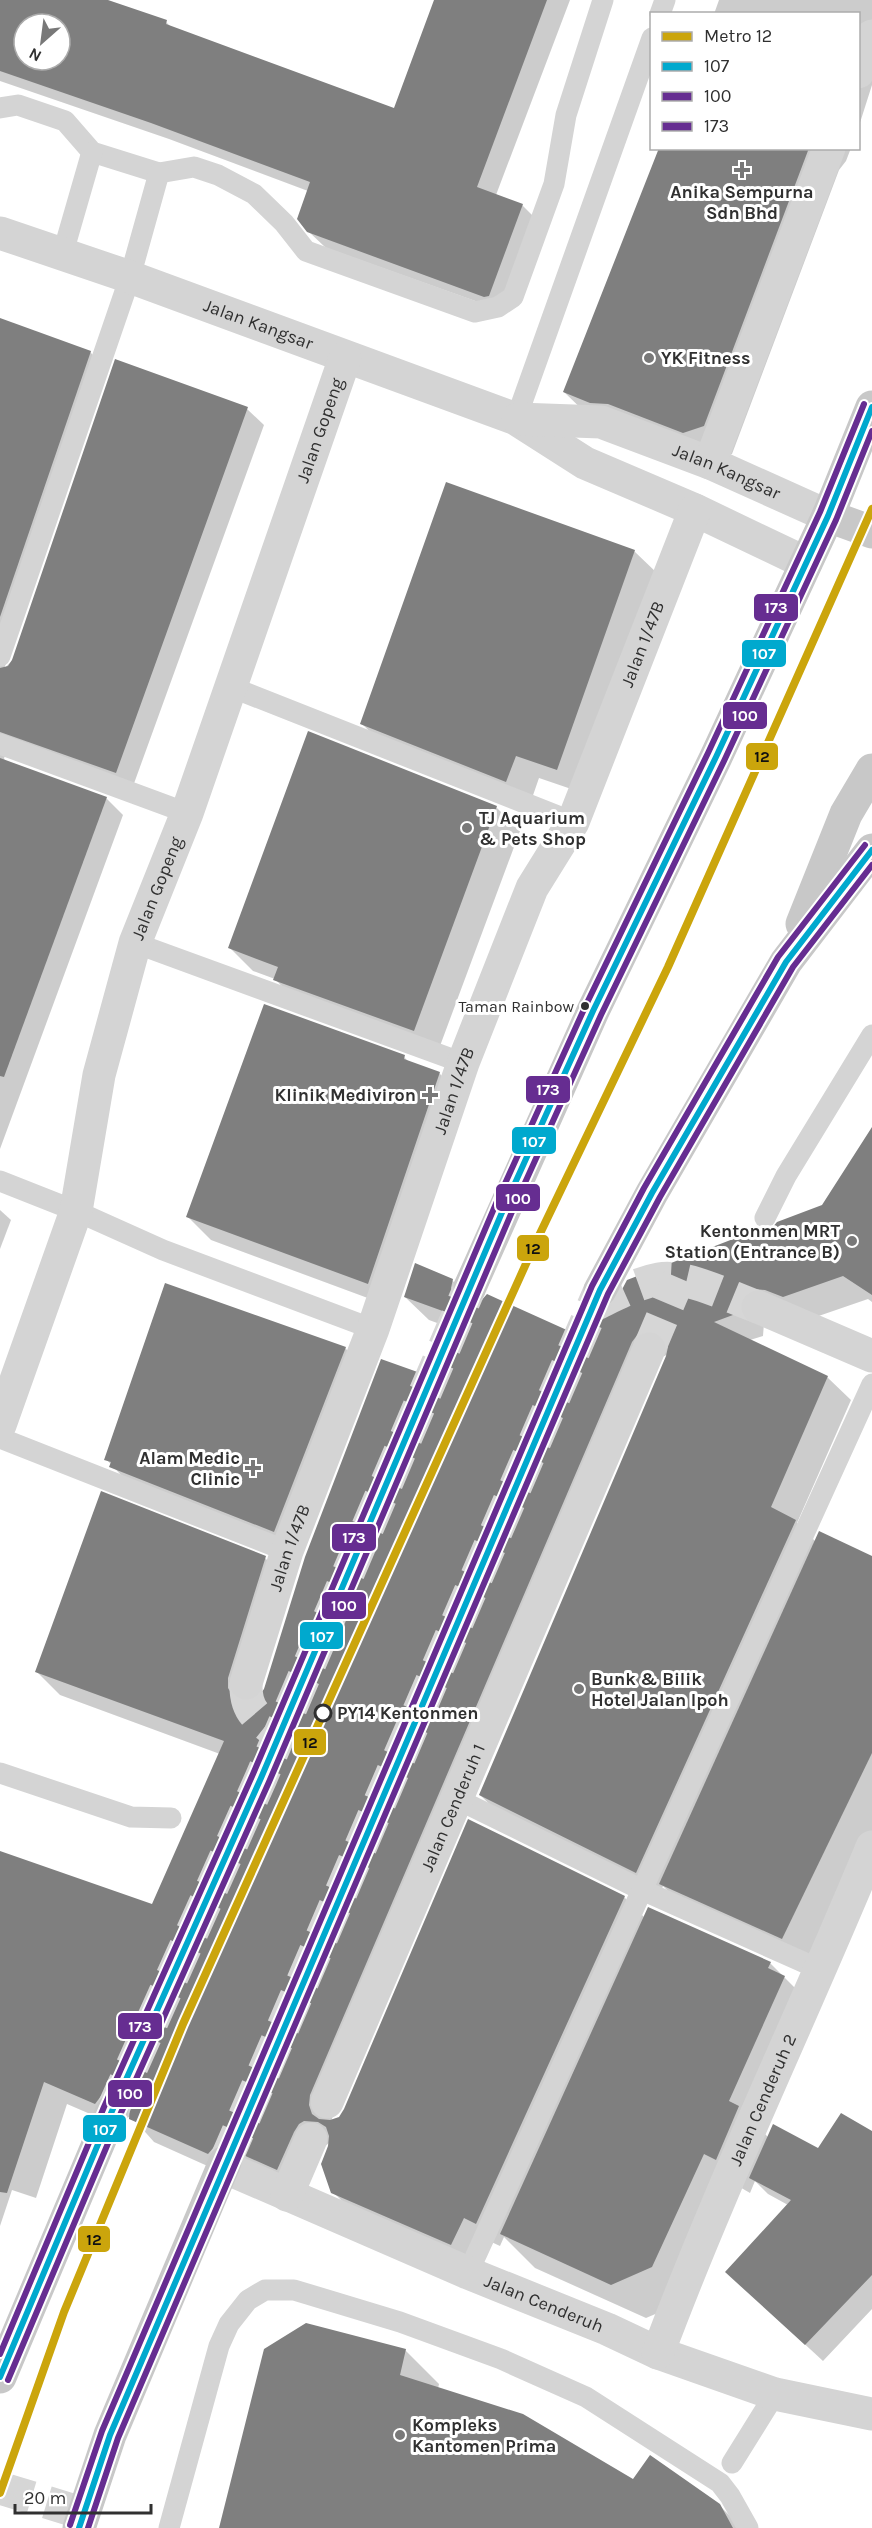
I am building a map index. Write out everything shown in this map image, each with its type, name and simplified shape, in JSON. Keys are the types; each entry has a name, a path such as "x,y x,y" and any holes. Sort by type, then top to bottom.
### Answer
{"main road":[{"path":"470,1287 593,1011 716,757 828,516 872,407"},
{"path":"828,516 872,532"},
{"path":"786,963 846,814 872,770"},
{"path":"600,1290 652,1193 786,963 872,850"},
{"path":"0,2377 7,2348 112,2111"},
{"path":"79,2528 110,2435 225,2164"}],"street":[{"path":"860,67 872,36"},
{"path":"710,463 828,150"},
{"name":"Jalan Kangsar","path":"0,233 62,256 130,277 516,419 585,463 695,510 806,563"},
{"name":"Jalan Gopeng","path":"0,1425 76,1211 99,1075 135,943 187,813 345,358"},
{"name":"Jalan Kangsar","path":"516,419 602,422 710,463 828,516"},
{"name":"Jalan 1/47B","path":"246,1683 287,1551 373,1329 463,1063 532,888 573,822 695,510"},
{"path":"771,1307 810,1330 872,1356"},
{"name":"Jalan Cenderuh 1","path":"327,2102 649,1349"},
{"name":"Jalan Cenderuh 2","path":"658,2353 688,2274 821,1970 872,1847"},
{"path":"287,2195 311,2139"},
{"name":"Jalan Cenderuh","path":"225,2164 287,2195 468,2273 607,2329 658,2353 775,2394 872,2414"}],"lane":[{"path":"0,108 18,105 65,121 92,152 159,173 194,167 218,175 254,194 284,223 306,251 475,312 498,307 513,297 554,184 566,115 603,0"},
{"path":"516,419 650,41"},
{"path":"62,256 92,152"},
{"path":"0,656 130,277 159,173"},
{"path":"231,687 573,822"},
{"path":"0,744 187,813"},
{"path":"135,943 463,1063"},
{"path":"765,1218 786,1176 872,1035"},
{"path":"0,1181 76,1211 163,1250 373,1329"},
{"path":"468,2273 872,1384"},
{"path":"0,1438 287,1551"},
{"path":"0,1773 131,1817 171,1818"},
{"path":"457,1799 642,1890 821,1970"},
{"path":"169,2528 219,2346 229,2324 248,2300 265,2290 294,2290 422,2330 501,2359 586,2397 720,2483 748,2528"},
{"path":"732,2463 775,2394"}],"building":[{"path":"0,0 108,0 167,20 166,24 394,108 434,0 547,0 477,187 523,204 489,296 484,297 307,232 297,219 310,182 151,123 0,71"},
{"path":"658,150 808,150 704,426 683,433 608,404 590,403 563,392"},
{"path":"0,318 91,351 0,617"},
{"path":"115,359 248,407 116,773 0,732 0,668 8,666 12,660"},
{"path":"446,482 635,550 557,770 516,756 506,782 360,724"},
{"path":"308,731 497,806 414,1031 273,980 278,967 228,948"},
{"path":"0,758 107,797 4,1077 0,1076"},
{"path":"264,1004 405,1055 404,1059 440,1072 368,1284 186,1217"},
{"path":"872,1127 872,1295 843,1276 783,1297 755,1289 746,1292 741,1299 741,1312 714,1322 828,1376 771,1507 796,1520 636,1873 479,1795 666,1356 668,1347 664,1338 657,1332 647,1330 638,1334 632,1342 310,2095 309,2105 312,2114 319,2119 330,2120 339,2117 344,2109 468,1819 625,1896 476,2224 464,2218 451,2245 331,2193 321,2164 329,2136 326,2127 318,2122 304,2121 299,2124 277,2170 241,2154 232,2145 223,2143 214,2147 208,2154 129,2119 130,2108 127,2099 119,2094 110,2092 101,2096 95,2104 44,2082 7,2193 0,2192 0,1851 152,1904 224,1741 35,1672 101,1491 266,1556 228,1678 228,1688 233,1696 241,1701 251,1701 264,1689 305,1557 381,1359 440,1380 462,1318 404,1297 415,1263 453,1279 451,1288 455,1298 463,1304 473,1306 487,1294 569,1331 583,1298 592,1307 601,1309 609,1306 617,1299 627,1280 759,1229 771,1229 777,1222 822,1205"},
{"path":"165,1283 346,1347 274,1532 109,1467 111,1462 104,1460"},
{"path":"819,1531 872,1556 872,1753 782,1939 659,1884"},
{"path":"648,1907 771,1962 768,1968 785,1976 729,2101 739,2106 716,2160 704,2154 652,2267 611,2285 500,2234"},
{"path":"841,2113 872,2131 872,2275 805,2345 725,2272 791,2200 749,2178 773,2124 818,2148"},
{"name":"Kompleks Kantomen Prima","path":"306,2323 406,2349 400,2375 523,2414 633,2479 650,2455 720,2504 733,2528 219,2528 264,2349"}],"tunnel":[{"path":"594,1305 643,1283 670,1278 696,1283 758,1307"},
{"path":"649,1349 679,1278"},
{"path":"112,2111 261,1778 470,1287"},
{"path":"225,2162 600,1290"},
{"path":"246,1683 250,1708 259,1719 279,1735"},
{"path":"0,2488 82,2513"}],"metro line":[{"name":"12","path":"0,2493 64,2312 183,2024 534,1246 668,967 872,509"}],"transit line":[{"name":"173","path":"0,2354 104,2107 253,1774 498,1199 585,1007 708,753 820,512 864,404"},
{"name":"107","path":"0,2377 112,2111 261,1778 506,1203 593,1011 716,757 828,516 872,407"},
{"name":"100","path":"8,2380 120,2115 269,1782 514,1207 601,1015 724,761 836,520 872,431"},
{"name":"173","path":"70,2525 102,2431 592,1286 644,1188 778,957 865,845"},
{"name":"107","path":"79,2528 110,2435 600,1290 652,1193 786,962 872,850"},
{"name":"100","path":"88,2528 118,2438 608,1294 660,1197 793,967 872,865"}],"place":[{"name":"Anika Sempurna Sdn Bhd","path":"742,170"},
{"name":"YK Fitness","path":"649,358"},
{"name":"TJ Aquarium & Pets Shop","path":"467,828"},
{"name":"Taman Rainbow","path":"585,1006"},
{"name":"Klinik Mediviron","path":"430,1095"},
{"name":"Kentonmen MRT Station (Entrance B)","path":"852,1241"},
{"name":"Alam Medic Clinic","path":"253,1468"},
{"name":"Bunk & Bilik Hotel Jalan Ipoh","path":"579,1689"},
{"name":"PY14 Kentonmen","path":"323,1713"},
{"name":"Kompleks Kantomen Prima","path":"400,2435"}]}
